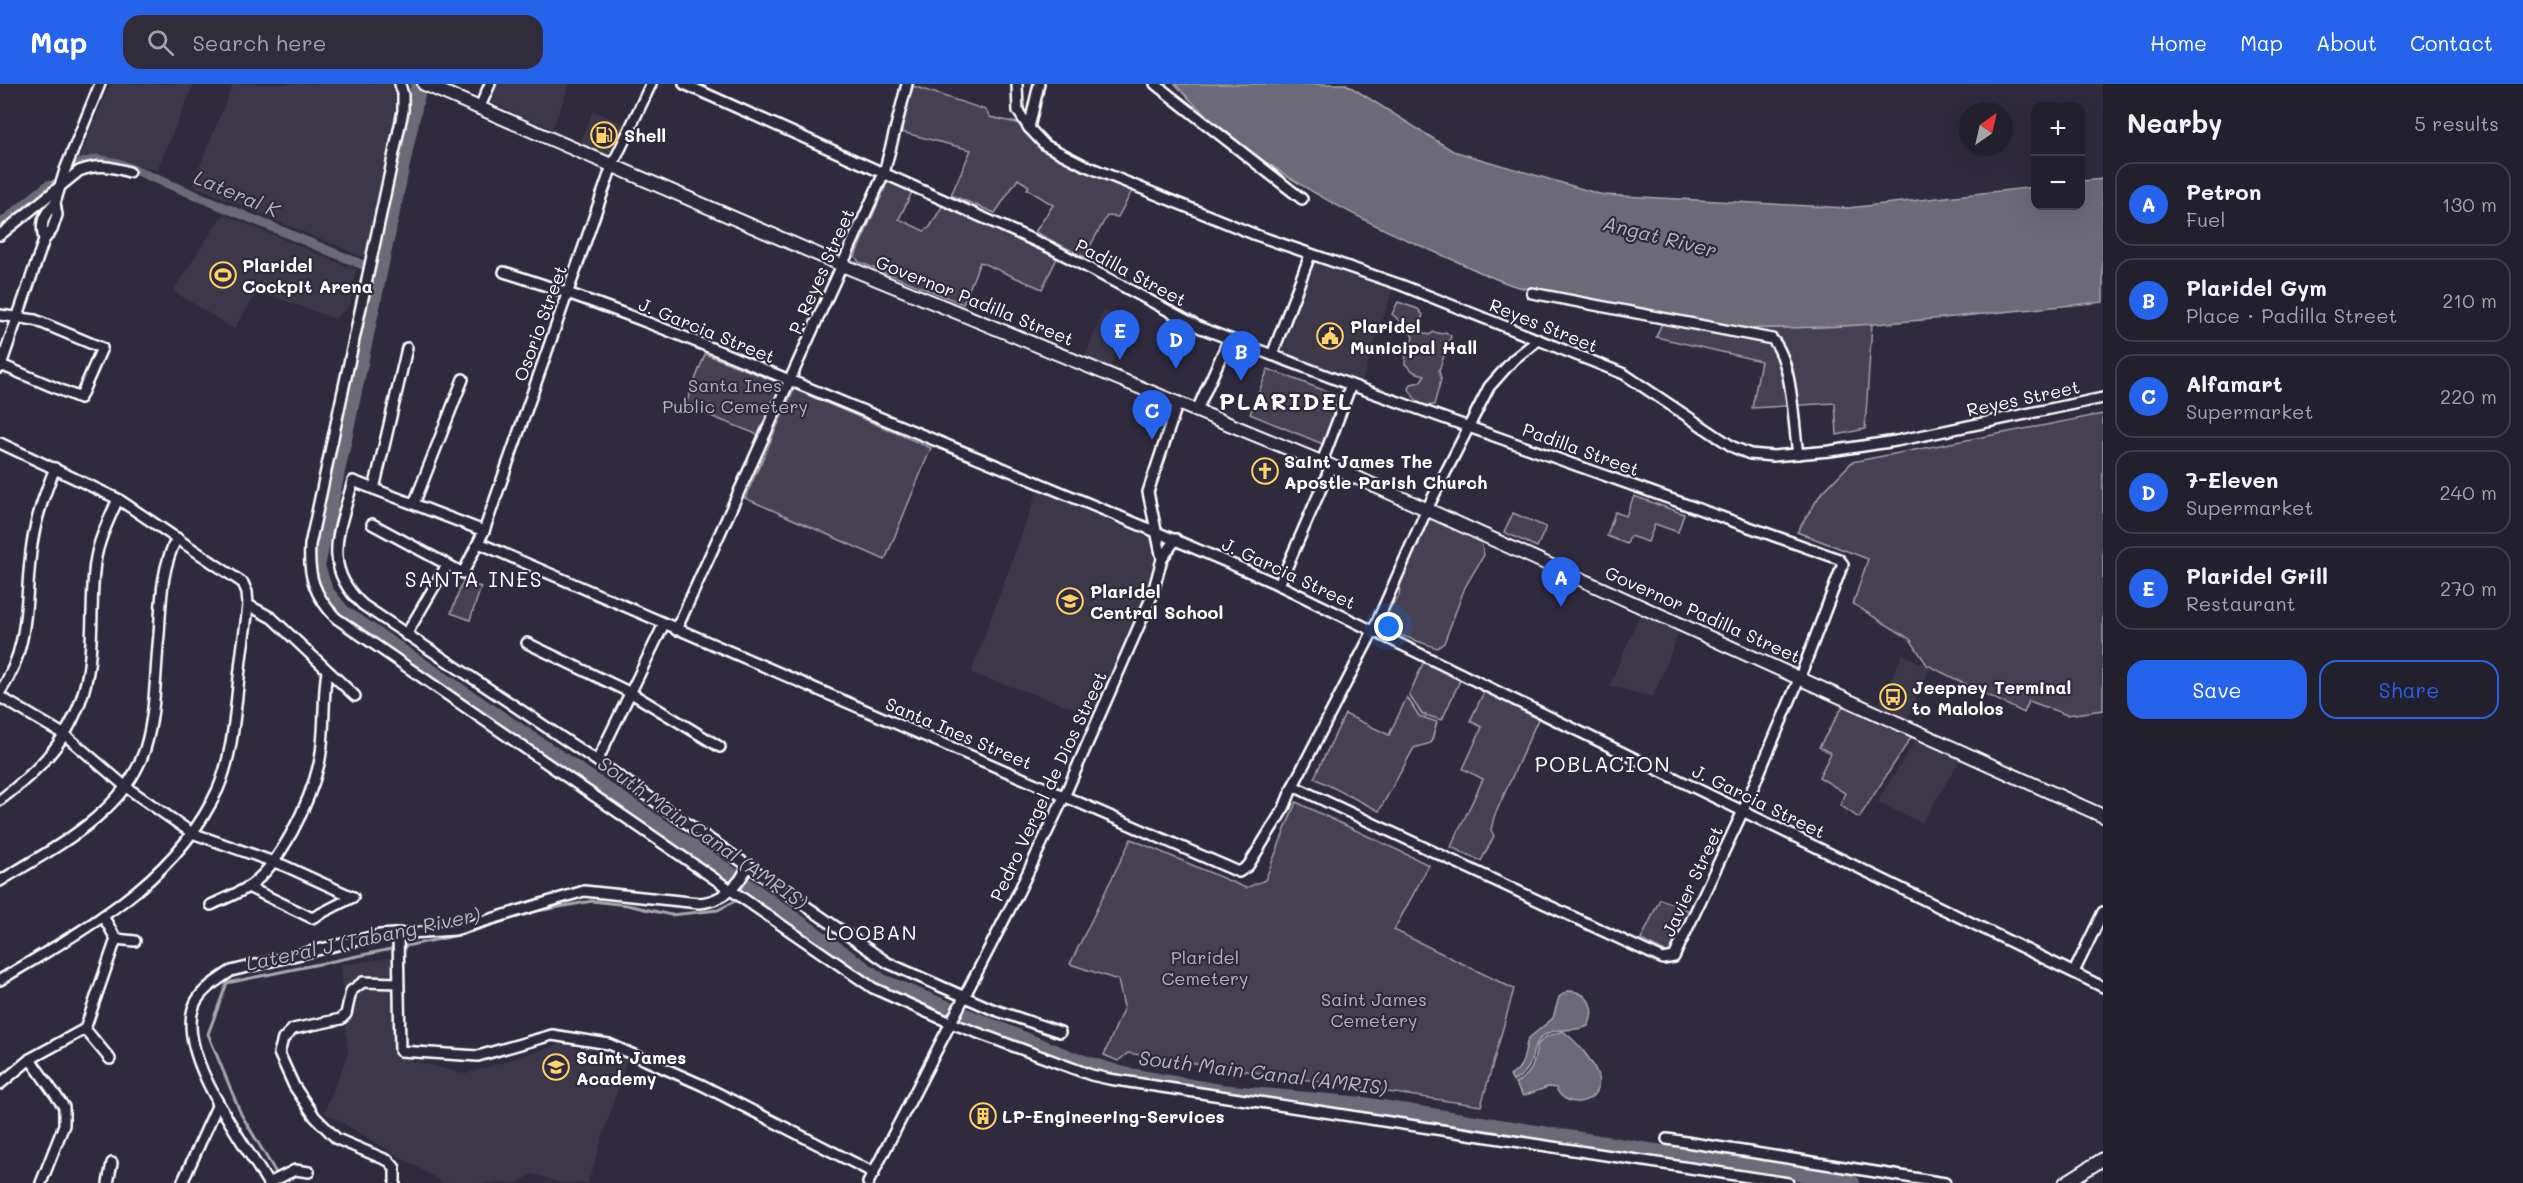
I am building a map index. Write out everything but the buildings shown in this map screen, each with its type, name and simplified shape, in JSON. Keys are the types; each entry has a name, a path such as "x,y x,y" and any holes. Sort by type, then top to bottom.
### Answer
{"main road":[{"name":"Governor Padilla Street","path":"427,85 842,265 1326,464 2103,816"},
{"path":"2065,1183 2103,1159"}],"street":[{"path":"0,315 18,316 35,320 102,348 80,398 1,366 18,316 44,240 52,230 57,215 55,203 61,185 100,84"},
{"path":"400,84 403,111 310,545 312,584 322,604 359,636 736,888 748,900 873,988 1091,1075 1788,1183"},
{"path":"479,109 490,84"},
{"name":"Osorio Street","path":"447,565 463,573 479,543 612,166 651,84"},
{"name":"Padilla Street","path":"684,84 1051,248 1201,328 1351,385 1839,559 1844,564"},
{"name":"P. Reyes Street","path":"676,630 884,172 907,84"},
{"name":"Reyes Street","path":"1017,84 1018,111 1029,128 1045,145 1084,165 1310,255 1401,285 1624,374 1733,447 1750,454 1773,456 1798,454 1896,441 2103,398"},
{"path":"1029,128 1039,84"},
{"path":"1155,84 1302,200"},
{"path":"0,235 79,171 95,165 109,166 129,172"},
{"path":"1272,355 1310,255"},
{"name":"J. Garcia Street","path":"504,272 569,292 1176,539 1278,585 2103,987"},
{"path":"1532,293 1772,339 1779,346 1785,361 1798,454"},
{"path":"1197,410 1229,339"},
{"name":"Santa Ines Street","path":"479,543 1239,872 1248,866 1284,808 1293,786 1373,632 1427,509 1489,387 1514,359 1537,340"},
{"path":"375,489 407,348"},
{"path":"414,504 463,379"},
{"path":"1278,585 1326,464 1351,385"},
{"name":"Pedro Vergel de Dios Street","path":"1162,559 1148,492 1178,402"},
{"path":"0,442 118,498 243,583 247,592 248,605 235,721 226,761 218,788 192,833 170,862 152,880 103,916 0,980"},
{"path":"0,692 12,674 22,647 32,544 39,511 55,468"},
{"path":"484,531 352,481 335,560 341,579 349,592 406,635 597,761 888,963 961,1001 1060,1032"},
{"path":"0,800 35,773 65,735 81,703 88,670 96,561 118,498"},
{"path":"372,525 447,565 406,635"},
{"path":"0,881 55,847 99,815 126,787 145,749 153,704 166,565 177,538"},
{"name":"Pedro Vergel de Dios Street","path":"868,1183 1018,893 1064,797 1147,609 1162,559 1176,539"},
{"name":"Javier Street","path":"1293,786 1663,959 1674,957 1743,811 1800,677 1844,564"},
{"path":"248,605 272,618 355,696"},
{"path":"597,761 664,624"},
{"path":"527,643 631,693 720,747"},
{"path":"211,905 248,887 273,861 302,812 319,763 327,671"},
{"path":"0,697 65,735 126,787 192,833 273,861 353,897 311,922 248,887"},
{"path":"309,1172 302,1170 285,1174 270,1182 216,1102 198,1059 189,1025 195,1004 210,985 231,972 344,943 455,930 585,891 699,903 712,902 736,888 748,868"},
{"path":"2074,972 2103,912"},
{"path":"103,916 117,939"},
{"path":"399,937 400,1051 478,1056 552,1035 609,1044 696,1082 874,1173"},
{"path":"117,939 135,941"},
{"path":"0,1084 30,1059 85,1029 117,939"},
{"path":"395,1183 395,1168 389,1161 337,1139 315,1117 294,1086 279,1053 283,1039 293,1029 341,1019 346,1014 351,991 363,982 398,983"},
{"path":"85,1029 110,1059"},
{"path":"30,1059 64,1107 64,1125 41,1183"},
{"path":"182,1183 217,1106 216,1102"},
{"path":"1667,1139 1945,1183"},
{"path":"108,1183 112,1163"}],"shaded area":[{"path":"110,84 194,84 157,170 105,156 78,159"},
{"path":"233,84 392,84 398,109 365,258 192,185"},
{"path":"494,84 570,84 552,129 487,101"},
{"path":"593,111 626,124 612,161 578,147"},
{"path":"226,215 356,270 350,305 335,319 258,291 234,329 173,291 220,218"},
{"path":"1312,259 1394,285 1361,384 1277,354"},
{"path":"1103,310 1128,320 1110,368 1085,358"},
{"name":"Plaridel Central School","path":"1038,489 1153,533 1153,566 1148,590 1094,715 971,673"},
{"path":"1642,610 1681,627 1653,697 1609,686"},
{"path":"1903,654 1930,668 1908,718 1879,704"},
{"path":"1918,736 1962,757 1922,823 1877,802"},
{"name":"Saint James Academy","path":"395,957 394,1056 465,1074 561,1044 627,1060 588,1183 562,1183 532,1174 518,1183 444,1183 324,1112 348,1054 341,965"}],"green space":[{"path":"913,86 986,110 990,117 1017,123 1042,149 1083,171 1132,191 1118,217 1107,216 1084,257 1035,232 1053,205 1027,189 1029,186 1018,179 995,213 951,195 971,150 901,132"},
{"path":"888,181 912,192 899,219 924,231 930,227 943,205 1057,258 1042,289 980,262 963,304 859,262 855,256"},
{"path":"1398,302 1418,309 1423,315 1419,324 1424,333 1429,335 1434,332 1442,334 1445,332 1451,336 1439,370 1441,379 1434,405 1418,402 1409,389 1411,384 1420,382 1425,375 1414,372 1405,364 1406,352 1413,338 1410,330 1392,314"},
{"path":"1665,316 1743,328 1872,323 1865,429 1837,435 1835,403 1752,408 1761,361 1656,337"},
{"name":"Santa Ines Public Cemetery","path":"705,354 785,385 764,437 685,406"},
{"path":"1268,369 1344,398 1325,445 1250,414"},
{"path":"794,389 931,448 885,560 745,498"},
{"path":"2103,414 2103,710 2067,715 2029,701 2024,713 1927,665 1910,639 1853,604 1868,559 1797,532 1820,495 1852,462"},
{"path":"1634,496 1684,514 1678,532 1655,524 1648,542 1630,536 1627,544 1607,536 1615,512 1626,516"},
{"path":"1513,513 1546,527 1537,547 1504,532"},
{"path":"1425,519 1440,521 1453,530 1459,530 1481,542 1484,555 1465,587 1444,643 1437,648 1403,636 1386,626 1386,613 1399,596 1401,579 1413,551 1419,545 1419,531"},
{"path":"463,581 481,587 470,620 451,613"},
{"path":"1424,661 1461,678 1442,720 1422,714 1409,695"},
{"path":"1485,690 1539,717 1494,817 1491,830 1494,836 1481,861 1451,847 1483,779 1463,769 1482,727 1470,721"},
{"path":"1407,697 1419,716 1437,722 1431,743 1414,748 1379,811 1314,778 1345,714 1389,735"},
{"path":"1843,706 1912,736 1859,818 1840,805 1845,793 1819,777 1831,753 1819,747"},
{"path":"1296,802 1429,865 1394,930 1514,989 1481,1106 1128,1053 1118,1061 1104,1055 1124,1007 1118,980 1070,964 1131,839 1246,888 1265,880"},
{"path":"1660,899 1692,912 1673,952 1669,954 1641,940"}],"water":[{"name":"Angat River","path":"1175,84 1346,84 1453,151 1603,195 1848,208 2031,187 2031,210 2085,210 2085,181 2103,179 2103,302 1880,324 1745,328 1694,322 1531,290 1499,280 1376,226 1339,207 1268,164 1204,113"},
{"path":"1568,991 1581,994 1589,1002 1592,1013 1588,1026 1553,1031 1543,1036 1535,1047 1527,1070 1513,1081 1510,1076 1519,1068 1523,1060 1528,1039 1553,1018 1559,997"},
{"path":"1563,1031 1584,1051 1596,1070 1598,1085 1595,1093 1590,1098 1575,1102 1561,1095 1556,1088 1548,1087 1523,1096 1515,1083 1526,1076 1532,1068 1537,1045 1546,1037"}],"waterway":[{"name":"South Main Canal (AMRIS)","path":"419,84 317,566 325,591 343,613 709,859 882,982 1071,1059 1123,1075 1219,1092 1363,1105 1693,1158 1758,1165 1852,1183"},
{"name":"Lateral K","path":"79,164 96,159 118,163 380,272"},
{"path":"68,172 79,164"},
{"path":"48,185 60,177"},
{"name":"Lateral K","path":"0,224 48,185"},
{"name":"Lateral J (Tabang River)","path":"282,1183 241,1114 208,1034 227,983 464,934 532,912 592,901 627,905 671,915 718,910 754,891"}],"place":[{"name":"Shell","path":"604,135"},
{"name":"Plaridel Cockpit Arena","path":"223,275"},
{"name":"Plaridel Municipal Hall","path":"1330,336"},
{"name":"Plaridel Grill","path":"1120,360"},
{"name":"7-Eleven","path":"1176,369"},
{"name":"Plaridel Gym","path":"1241,381"},
{"name":"Alfamart","path":"1152,440"},
{"name":"Saint James The Apostle Parish Church","path":"1265,471"},
{"name":"Plaridel Central School","path":"1070,601"},
{"name":"Petron","path":"1561,607"},
{"name":"Jeepney Terminal to Malolos","path":"1893,697"},
{"name":"Saint James Academy","path":"556,1067"},
{"name":"LP-Engineering-Services","path":"983,1116"}],"district":[{"name":"PLARIDEL","path":"1286,400"},
{"name":"SANTA INES","path":"474,578"},
{"name":"POBLACION","path":"1603,763"},
{"name":"LOOBAN","path":"872,932"}],"park label":[{"name":"Plaridel Cemetery","path":"1205,967"},
{"name":"Saint James Cemetery","path":"1374,1009"}]}
